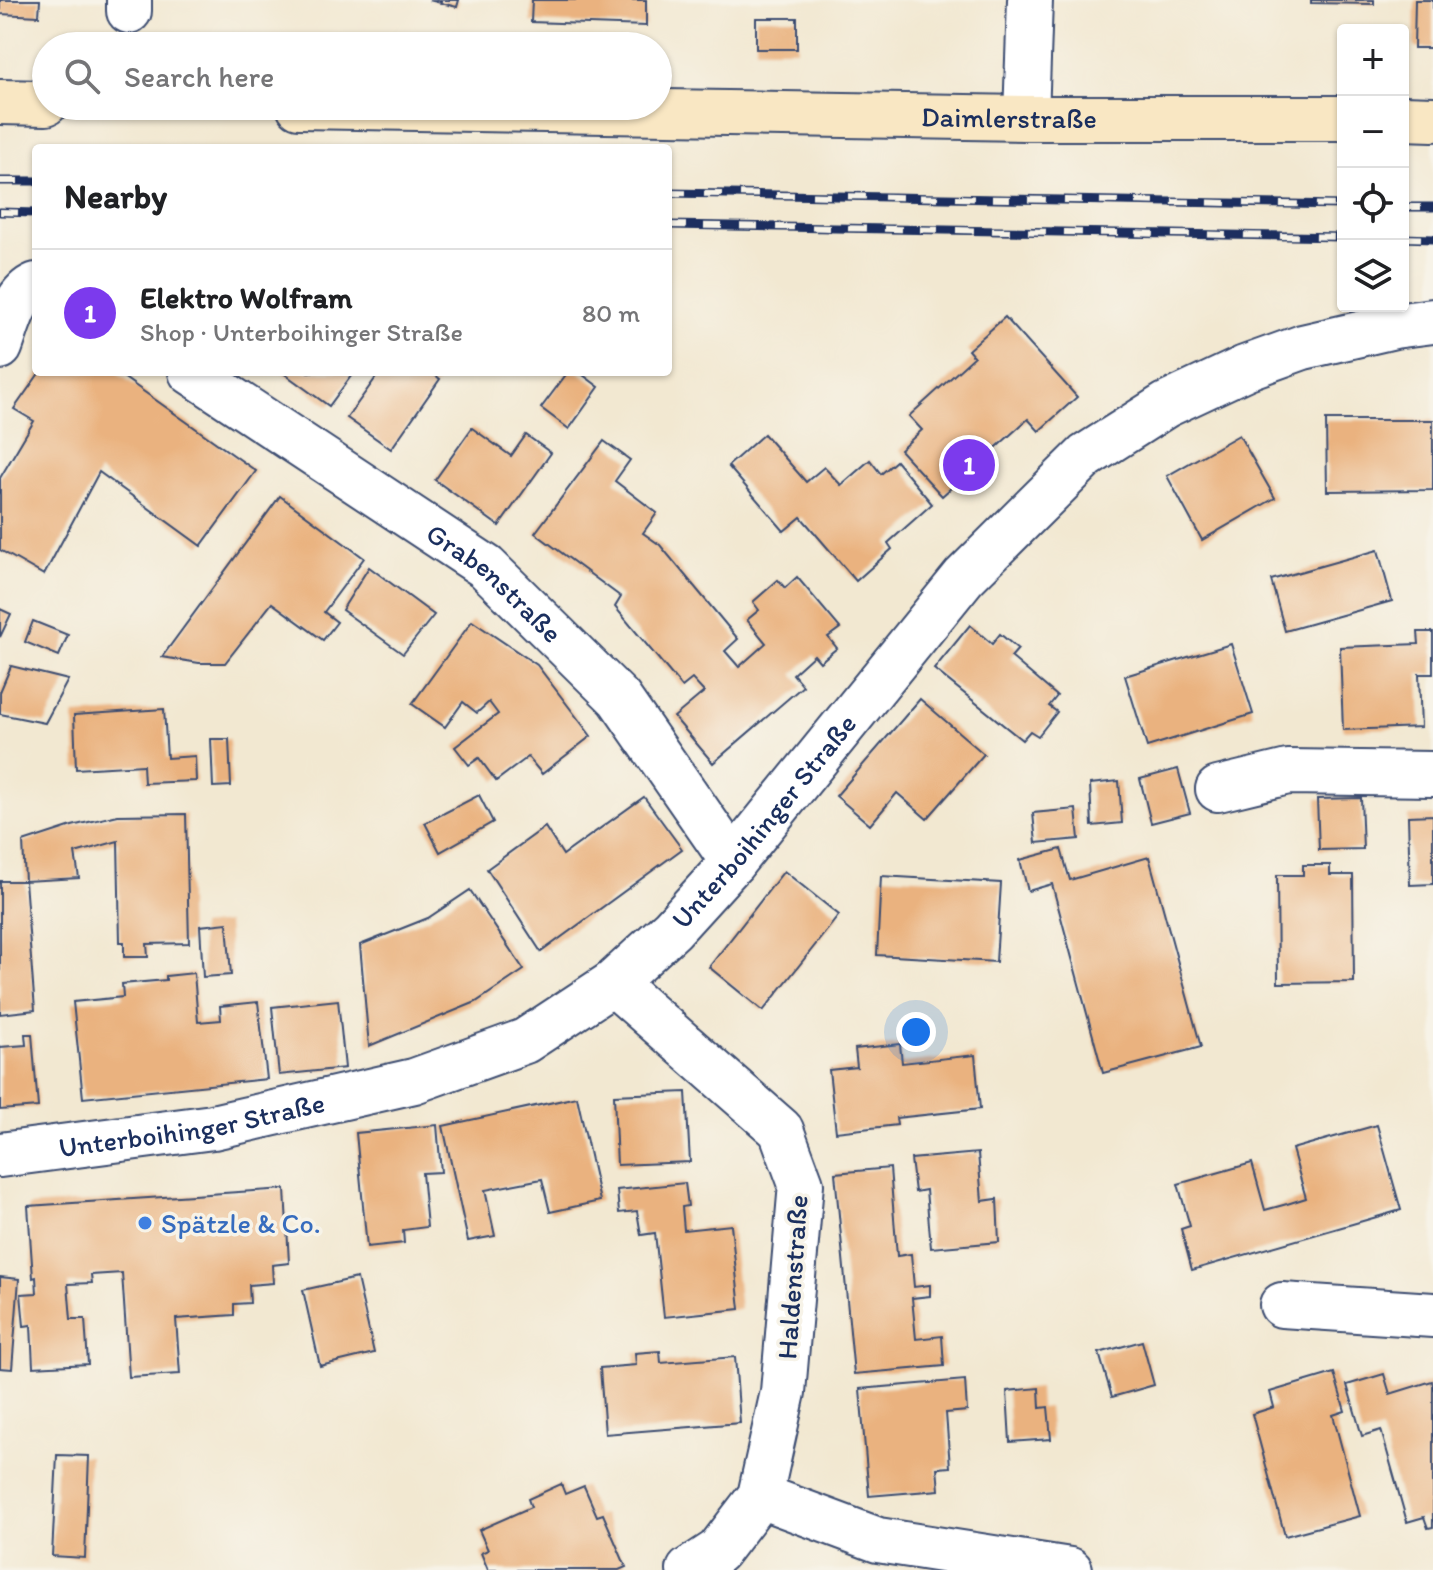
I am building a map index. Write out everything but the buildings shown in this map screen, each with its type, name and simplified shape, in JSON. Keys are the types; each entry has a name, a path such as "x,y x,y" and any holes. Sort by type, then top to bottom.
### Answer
{"main road":[{"path":"0,102 32,103"},
{"name":"Daimlerstraße","path":"672,112 1026,118 1337,118"},
{"path":"1409,118 1433,119"}],"street":[{"path":"1026,118 1030,0"},
{"path":"0,347 18,301 32,286"},
{"name":"Unterboihinger Straße","path":"0,1155 213,1127 414,1081 525,1041 613,983 672,929 733,862 964,577 1086,456 1166,405 1245,368 1303,347 1394,326 1433,321"},
{"name":"Grabenstraße","path":"197,376 486,567 619,698 733,862"},
{"path":"1218,789 1288,772 1433,774"},
{"name":"Haldenstraße","path":"613,983 781,1130 801,1184 783,1392 760,1496 718,1551 689,1570"},
{"path":"1282,1305 1433,1315"},
{"path":"760,1496 878,1540 1070,1570"}],"railway":[{"path":"0,181 32,181"},
{"path":"672,193 1337,205"},
{"path":"1409,207 1433,207"},
{"path":"0,212 32,213"},
{"path":"672,225 1337,237"},
{"path":"1409,238 1433,239"}],"place":[{"name":"Elektro Wolfram","path":"969,465"},
{"name":"Spätzle & Co.","path":"145,1223"}]}
